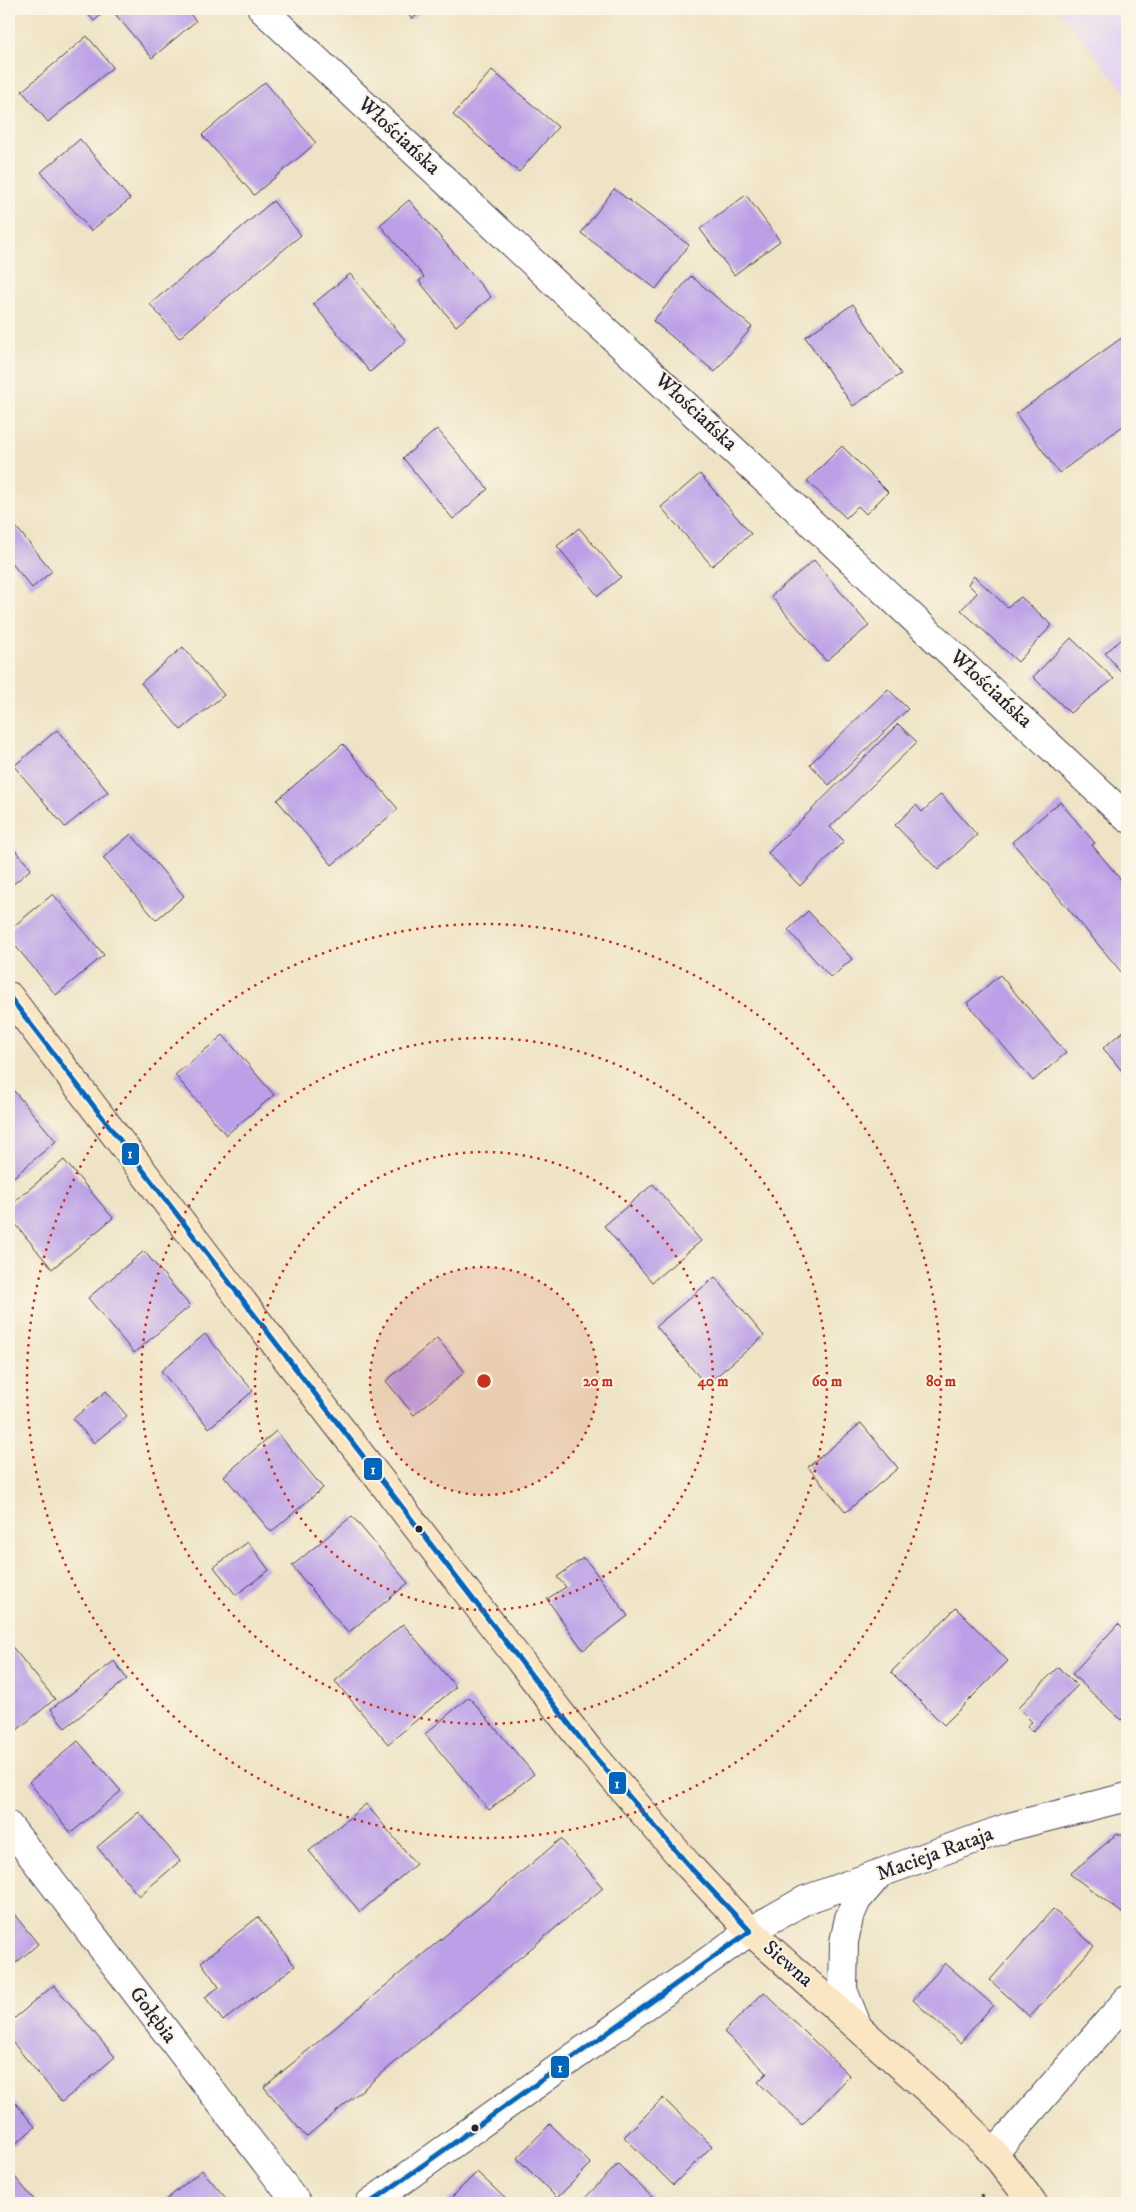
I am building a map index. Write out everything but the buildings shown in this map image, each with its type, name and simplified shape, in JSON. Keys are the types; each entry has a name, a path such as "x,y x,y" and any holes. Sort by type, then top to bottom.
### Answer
{"street":[{"name":"Włościańska","path":"262,9 1127,818"},
{"name":"Siewna","path":"12,1007 589,1750 689,1866 750,1931 955,2114 994,2153 1033,2203"},
{"name":"Macieja Rataja","path":"370,2203 750,1931 805,1900 1009,1827 1127,1797"},
{"name":"Gołębia","path":"9,1826 297,2203"},
{"path":"857,2025 843,1990 844,1942 849,1918 857,1900 880,1873"},
{"path":"994,2153 1127,2000"}],"shaded area":[{"path":"1058,9 1127,9 1127,95"}],"transit line":[{"name":"1","path":"9,996 589,1750 689,1866 750,1931"},
{"name":"1","path":"370,2203 750,1931"}]}
